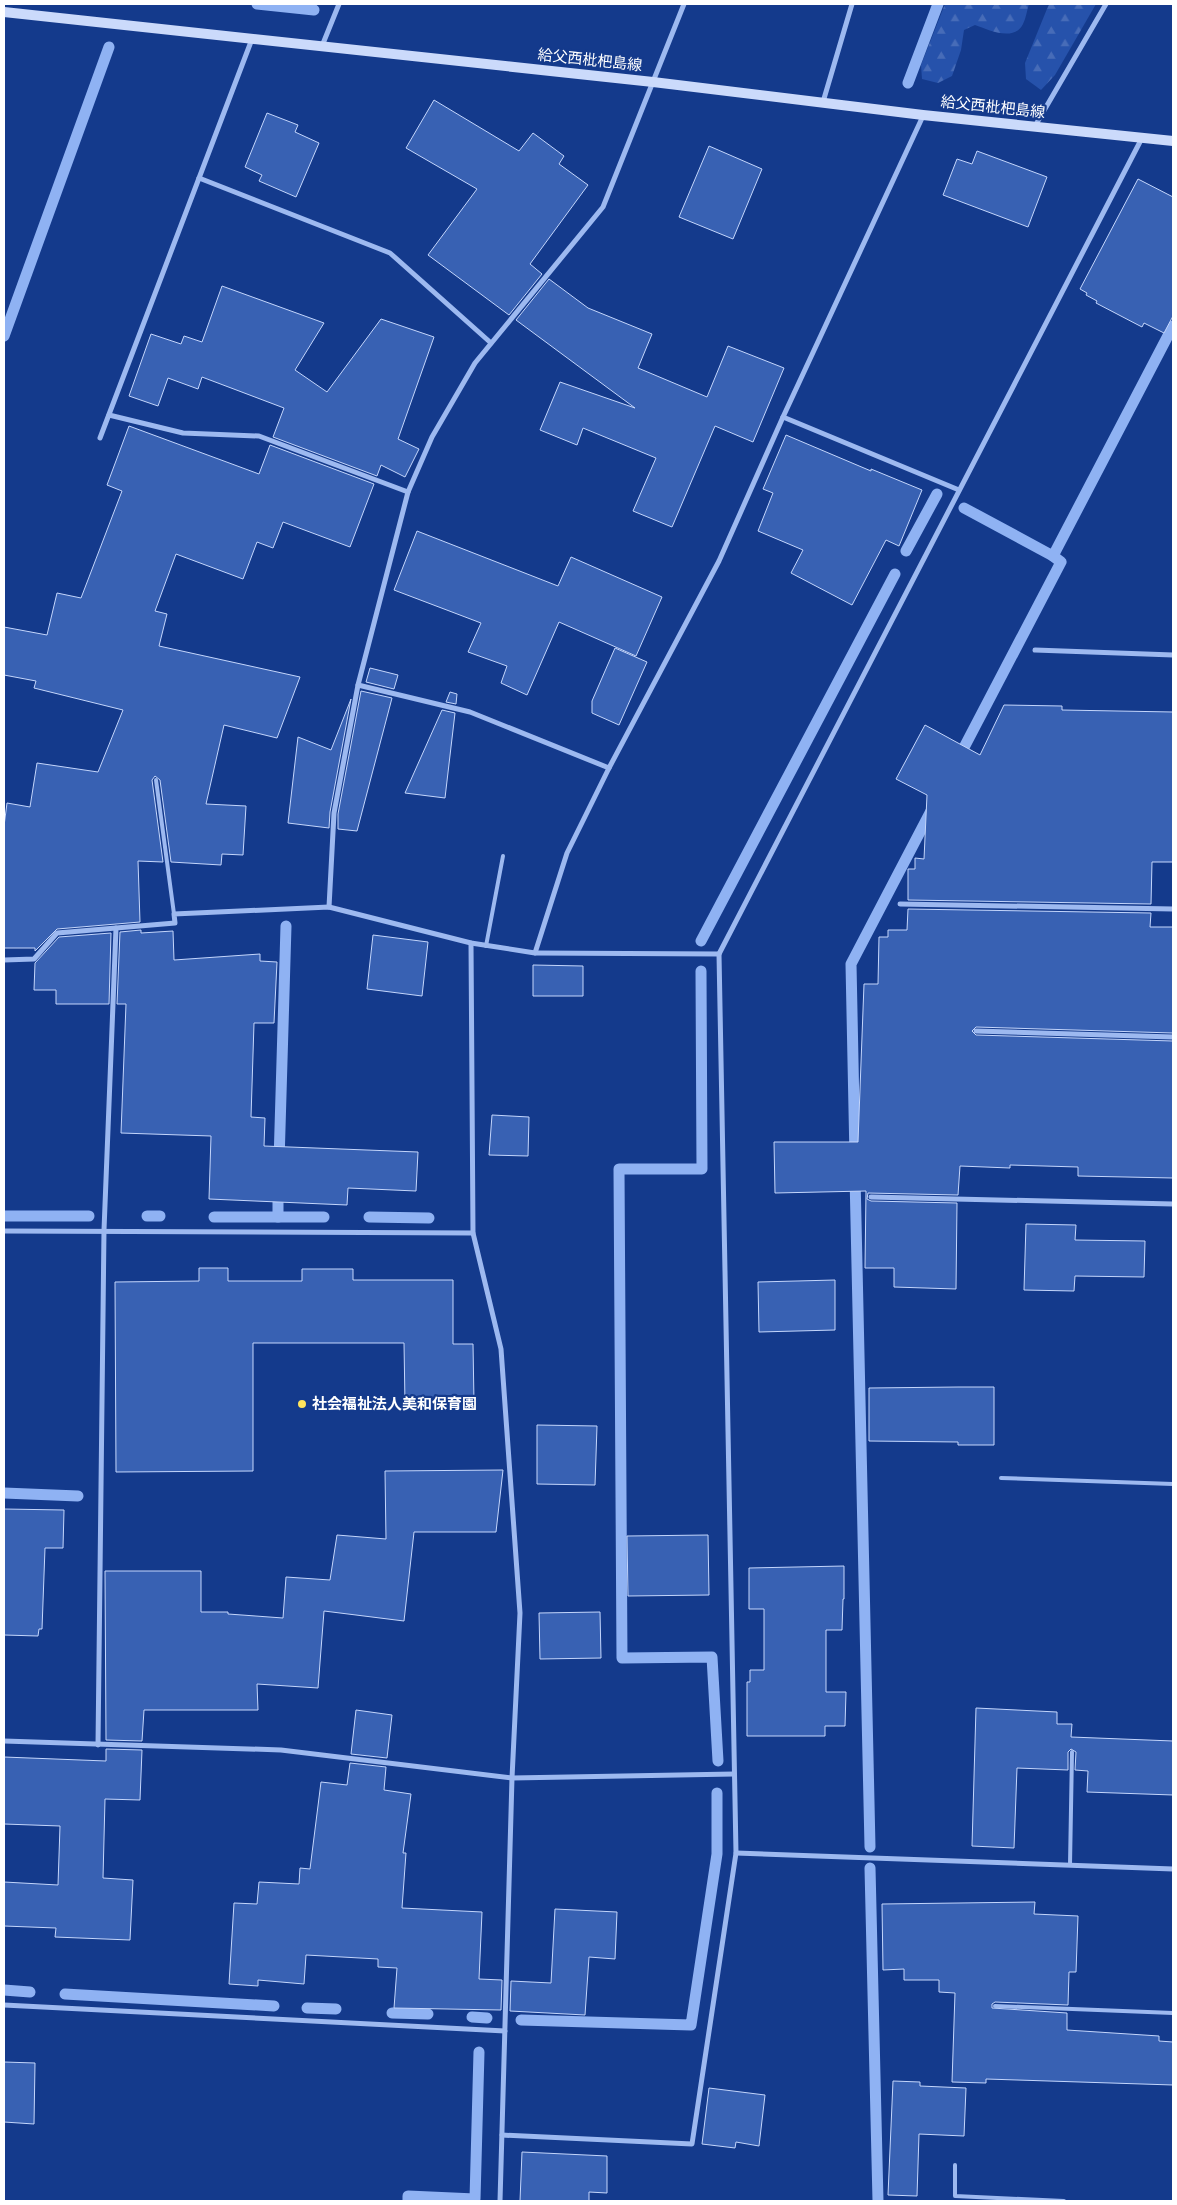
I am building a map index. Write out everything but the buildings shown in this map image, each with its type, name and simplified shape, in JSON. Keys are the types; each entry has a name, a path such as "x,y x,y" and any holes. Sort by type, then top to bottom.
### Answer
{"main road":[{"name":"給父西枇杷島線","path":"4,12 653,82 923,115 1173,142"}],"street":[{"path":"322,46 338,4"},
{"path":"328,907 334,813 358,685 408,492 432,436 475,363 603,207 684,4"},
{"path":"822,102 852,4"},
{"path":"1035,127 1106,4"},
{"path":"100,438 252,38"},
{"path":"535,953 567,853 719,561 783,417 923,115"},
{"path":"502,2136 692,2144 736,1853 719,954 1142,138"},
{"path":"199,178 390,253 491,343"},
{"path":"109,415 183,433 259,436 408,492"},
{"path":"783,417 959,490"},
{"path":"1034,650 1173,655"},
{"path":"358,685 470,712 610,768"},
{"path":"900,904 1173,909"},
{"path":"4,960 34,959 57,933 175,923 174,914 328,907 471,943 535,953 719,954"},
{"path":"98,1745 104,1230 116,928"},
{"path":"471,943 473,1233 501,1349 520,1613 512,1778 500,2201"},
{"path":"976,1031 1173,1037"},
{"path":"871,1197 1173,1204"},
{"path":"4,1231 473,1233"},
{"path":"4,1741 281,1750 512,1778 734,1774"},
{"path":"736,1853 1173,1869"},
{"path":"4,2005 504,2031"}],"lane":[{"path":"156,780 174,914"},
{"path":"486,946 503,856"},
{"path":"1001,1478 1173,1484"},
{"path":"1070,1865 1072,1752"},
{"path":"996,2006 1173,2013"},
{"path":"955,2165 955,2196 1064,2201"}],"green space":[{"path":"945,4 1029,4 1023,24 1014,32 1008,34 1001,33 975,25 964,30 961,50 952,76 938,83 922,79 921,65"},
{"path":"1049,4 1096,4 1055,75 1041,90 1026,79 1025,63"}],"waterway":[{"path":"257,4 314,10"},
{"path":"908,83 938,4"},
{"path":"4,336 109,47"},
{"path":"964,508 1053,556 1173,326"},
{"path":"906,551 937,494"},
{"path":"958,759 1061,562 1053,556"},
{"path":"701,941 895,574"},
{"path":"855,1158 851,964 932,809"},
{"path":"279,1162 286,926"},
{"path":"701,971 702,1169 619,1169 622,1658 712,1657 718,1761"},
{"path":"855,1176 870,1847"},
{"path":"278,1188 278,1217"},
{"path":"4,1216 89,1216"},
{"path":"147,1216 160,1216"},
{"path":"214,1217 324,1217"},
{"path":"369,1217 429,1218"},
{"path":"4,1493 78,1496"},
{"path":"521,2020 691,2025 717,1854 717,1793"},
{"path":"870,1868 878,2201"},
{"path":"4,1990 30,1992"},
{"path":"65,1994 274,2006"},
{"path":"307,2008 336,2009"},
{"path":"392,2013 428,2014"},
{"path":"472,2017 487,2018"},
{"path":"408,2201 408,2196 475,2199 479,2052"}],"place":[{"name":"社会福祉法人美和保育園","path":"302,1404"}]}
